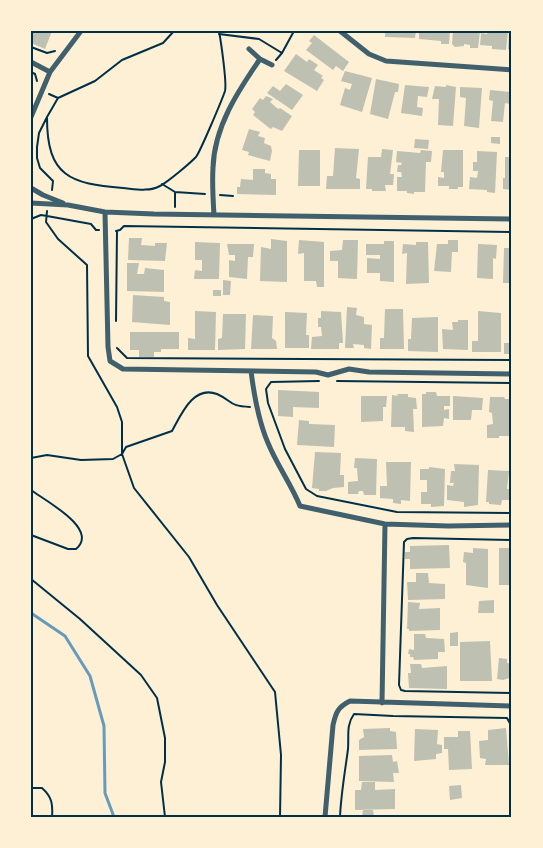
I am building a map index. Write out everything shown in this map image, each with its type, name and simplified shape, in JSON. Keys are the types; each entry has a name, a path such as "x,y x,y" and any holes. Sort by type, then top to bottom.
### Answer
{"street":[{"path":"31,117 50,72 81,31"},
{"path":"340,31 369,54 386,61 512,70"},
{"path":"249,49 260,59 272,65"},
{"path":"214,215 213,166 218,138 240,88 260,59"},
{"path":"31,62 50,72"},
{"path":"31,188 49,201"},
{"path":"31,203 49,201 105,212 512,219"},
{"path":"105,212 108,346 110,361 123,369 316,372 328,375 349,369 369,372 512,374"},
{"path":"251,371 260,424 268,445 289,481 300,506 385,524 512,525"},
{"path":"382,703 385,524"},
{"path":"325,817 335,714 340,707 350,701 512,706"}],"path":[{"path":"174,31 163,43 122,60 95,81 58,98 39,133 37,158 40,168 53,181 46,222 58,239 87,265 88,356 116,407 122,422 122,454 134,488 190,557 217,605 274,692 281,755 280,817"},
{"path":"46,117 49,148 53,160 63,172 74,179 88,184 144,190 153,189 197,156 225,90 219,31"},
{"path":"282,53 294,31"},
{"path":"31,47 47,53 56,51"},
{"path":"31,72 35,74 37,81 34,88"},
{"path":"162,184 175,192 233,196"},
{"path":"174,214 175,192"},
{"path":"31,219 41,215 47,216 91,224 96,230 120,230 124,226 512,232"},
{"path":"116,328 117,230"},
{"path":"116,347 127,358 512,360"},
{"path":"325,381 271,382 266,390 268,403 285,448 306,489 311,493 317,496 397,512 512,513"},
{"path":"334,381 512,384"},
{"path":"31,458 47,455 80,460 112,459 122,454 126,447 172,431 185,407 194,396 204,393 216,394 236,407 257,408"},
{"path":"31,490 71,519 80,530 83,539 81,545 76,549 31,536"},
{"path":"512,540 412,538 404,542 400,685 401,690 405,691 512,693"},
{"path":"31,579 80,619 141,675 157,698 165,738 165,762 161,782 165,817"},
{"path":"340,817 348,748 348,722 354,714 507,718 512,727"},
{"path":"31,788 42,788 50,796 53,808 52,817"}],"building":[{"path":"31,31 52,31 45,49 31,43"},
{"path":"385,31 416,31 415,38 385,37"},
{"path":"419,31 450,31 449,44 441,44 441,41 419,39"},
{"path":"453,31 462,33 462,31 480,31 478,48 470,48 470,45 464,44 464,46 455,47 452,44"},
{"path":"488,31 508,31 506,50 492,49 492,46 480,45 481,33 487,34"},
{"path":"509,31 512,31 512,50 508,49"},
{"path":"314,35 349,62 343,71 336,66 333,70 306,50 312,43 309,41"},
{"path":"296,54 307,62 309,59 318,65 314,70 323,76 321,78 324,80 317,91 284,71"},
{"path":"345,71 372,78 362,112 340,105 345,88 350,90 352,84 341,81"},
{"path":"376,79 399,84 388,119 370,114"},
{"path":"286,84 303,95 292,110 267,93 273,86 280,91"},
{"path":"405,85 429,87 427,97 418,96 417,107 423,108 422,116 401,113"},
{"path":"446,85 456,87 453,126 438,125 439,99 432,99 435,86 446,87"},
{"path":"460,87 482,88 479,128 464,126 466,98 460,97"},
{"path":"490,90 511,92 510,104 505,103 503,122 491,121 493,101 489,100"},
{"path":"266,96 273,99 270,102 277,108 292,116 282,131 273,127 271,129 253,115 255,112 252,109 260,98 263,100"},
{"path":"249,129 260,132 258,136 265,138 264,143 271,146 270,161 248,155 249,152 242,150"},
{"path":"491,137 500,137 500,144 491,143"},
{"path":"415,139 429,140 428,149 414,148"},
{"path":"335,148 359,149 356,178 360,179 360,189 326,189 327,176 333,176"},
{"path":"382,149 393,150 390,174 394,174 393,185 385,185 386,191 372,191 372,189 366,189 368,157 381,157"},
{"path":"299,150 320,150 320,186 298,186"},
{"path":"421,150 432,151 431,162 426,162 425,192 414,192 414,194 407,193 407,191 397,191 397,177 402,177 401,172 397,172 398,165 402,163 396,162 397,151 420,153"},
{"path":"443,150 463,150 463,187 449,189 449,186 438,186 438,177 444,178 444,172 441,172"},
{"path":"477,151 497,152 495,193 487,192 487,190 469,189 470,177 477,178 478,171 473,171 473,162 477,162"},
{"path":"505,157 512,157 512,190 503,189"},
{"path":"253,169 265,169 265,173 271,174 271,179 276,179 276,195 237,194 237,187 240,187 241,179 253,180"},
{"path":"129,238 142,238 141,245 155,246 155,243 167,243 165,261 128,260"},
{"path":"271,239 287,241 287,282 260,281 261,247 271,249"},
{"path":"299,240 324,242 324,287 317,287 316,281 304,281 304,253 298,254"},
{"path":"343,240 358,240 357,279 338,278 338,261 330,261 330,251 342,250"},
{"path":"448,240 458,240 458,252 452,252 451,272 434,271 437,244 448,244"},
{"path":"384,241 394,241 394,282 380,281 380,273 367,273 367,258 380,259 380,255 366,255 366,244 384,244"},
{"path":"195,242 220,243 219,279 194,279 195,270 202,271 202,260 195,260"},
{"path":"416,242 428,242 429,283 406,284 407,253 402,254 403,244 416,245"},
{"path":"227,244 254,244 253,257 248,257 247,279 229,277 229,260 235,261 235,255 229,255"},
{"path":"478,244 497,245 496,259 493,258 493,279 477,278"},
{"path":"504,248 512,248 512,283 503,283"},
{"path":"127,263 139,263 137,274 144,274 145,268 164,270 164,292 127,291"},
{"path":"223,280 231,281 230,295 223,295"},
{"path":"213,290 221,290 221,296 213,296"},
{"path":"133,295 164,297 164,301 170,302 170,325 132,322"},
{"path":"347,307 357,308 356,315 364,317 364,324 372,325 371,349 364,348 364,345 353,344 354,348 345,348"},
{"path":"385,309 403,309 404,349 380,349 380,338 384,338"},
{"path":"195,311 216,312 215,350 188,350 188,338 195,339"},
{"path":"321,311 341,312 343,343 339,343 339,349 311,349 312,337 322,336 321,327 318,327 318,318 321,318"},
{"path":"478,311 501,313 501,352 472,352 472,341 478,341"},
{"path":"285,312 307,313 306,335 309,335 309,348 285,348"},
{"path":"223,314 246,314 245,349 218,350 218,339 222,338"},
{"path":"253,315 273,316 272,338 276,341 277,349 251,349"},
{"path":"438,317 438,352 408,351 408,339 411,339 412,318"},
{"path":"458,320 468,320 468,350 443,349 442,329 453,330 452,322 458,322"},
{"path":"130,332 179,332 179,349 161,349 161,352 154,352 154,357 139,357 139,350 130,350"},
{"path":"504,343 512,343 512,354 504,354"},
{"path":"278,390 319,392 319,408 293,407 293,417 278,416"},
{"path":"426,392 436,392 437,396 450,396 450,406 444,406 444,410 449,409 449,419 444,418 443,426 422,427 422,394 426,394"},
{"path":"397,394 408,394 408,397 416,398 417,409 413,409 414,432 405,431 405,427 391,427 392,395 398,396"},
{"path":"361,396 387,396 386,407 383,407 383,421 361,422"},
{"path":"453,396 483,398 482,410 472,410 471,420 453,420"},
{"path":"490,397 512,399 512,436 487,438 487,425 493,424 492,413 489,412"},
{"path":"299,420 309,421 309,424 335,425 334,447 297,445"},
{"path":"315,452 341,453 340,475 344,475 344,487 326,491 312,488"},
{"path":"355,458 377,459 376,495 364,495 363,491 359,491 358,494 348,494 348,482 358,481 357,468 354,468"},
{"path":"386,462 411,462 410,501 401,500 401,504 393,503 393,499 380,498 380,486 387,486"},
{"path":"454,464 479,465 478,505 464,507 464,502 447,500 447,485 453,486 454,483 450,483 451,471 455,471"},
{"path":"429,467 445,469 444,506 431,507 431,504 421,504 421,492 427,492 427,480 420,480 420,469 429,469"},
{"path":"488,470 509,471 507,489 512,489 512,500 502,500 501,505 486,502"},
{"path":"449,545 450,568 410,569 410,559 405,559 405,552 410,552 410,546"},
{"path":"473,548 488,549 488,588 466,585 466,563 463,562 464,552 473,553"},
{"path":"499,548 512,548 512,585 499,585"},
{"path":"416,573 428,573 429,583 445,584 445,599 408,600 407,582 416,582"},
{"path":"494,600 494,613 478,613 479,601"},
{"path":"408,602 420,603 419,609 440,608 440,630 409,631 407,629"},
{"path":"458,632 458,646 450,646 450,633"},
{"path":"414,634 425,634 426,638 444,639 445,652 438,652 438,659 414,660 408,654 409,649 414,650"},
{"path":"490,641 492,681 460,681 460,642"},
{"path":"499,658 507,659 507,663 512,664 512,677 503,680 497,679"},
{"path":"410,664 421,664 422,668 447,666 447,689 409,688 408,673 411,673"},
{"path":"390,728 390,731 396,732 397,749 359,750 359,740 364,737 363,729"},
{"path":"506,728 509,765 485,765 486,759 480,758 479,741 488,740 488,730"},
{"path":"415,729 438,730 437,744 442,745 442,753 436,754 436,759 414,761"},
{"path":"458,731 470,731 472,769 449,770 448,749 444,749 444,737 458,737"},
{"path":"392,755 393,762 397,761 399,773 393,773 394,782 359,781 359,756"},
{"path":"362,782 375,782 375,790 395,789 395,809 355,810 355,790 361,790"},
{"path":"461,785 462,798 450,800 449,786"},
{"path":"363,810 373,810 374,817 362,817"}],"waterway":[{"path":"31,613 65,636 90,676 104,726 105,793 114,817"}]}
